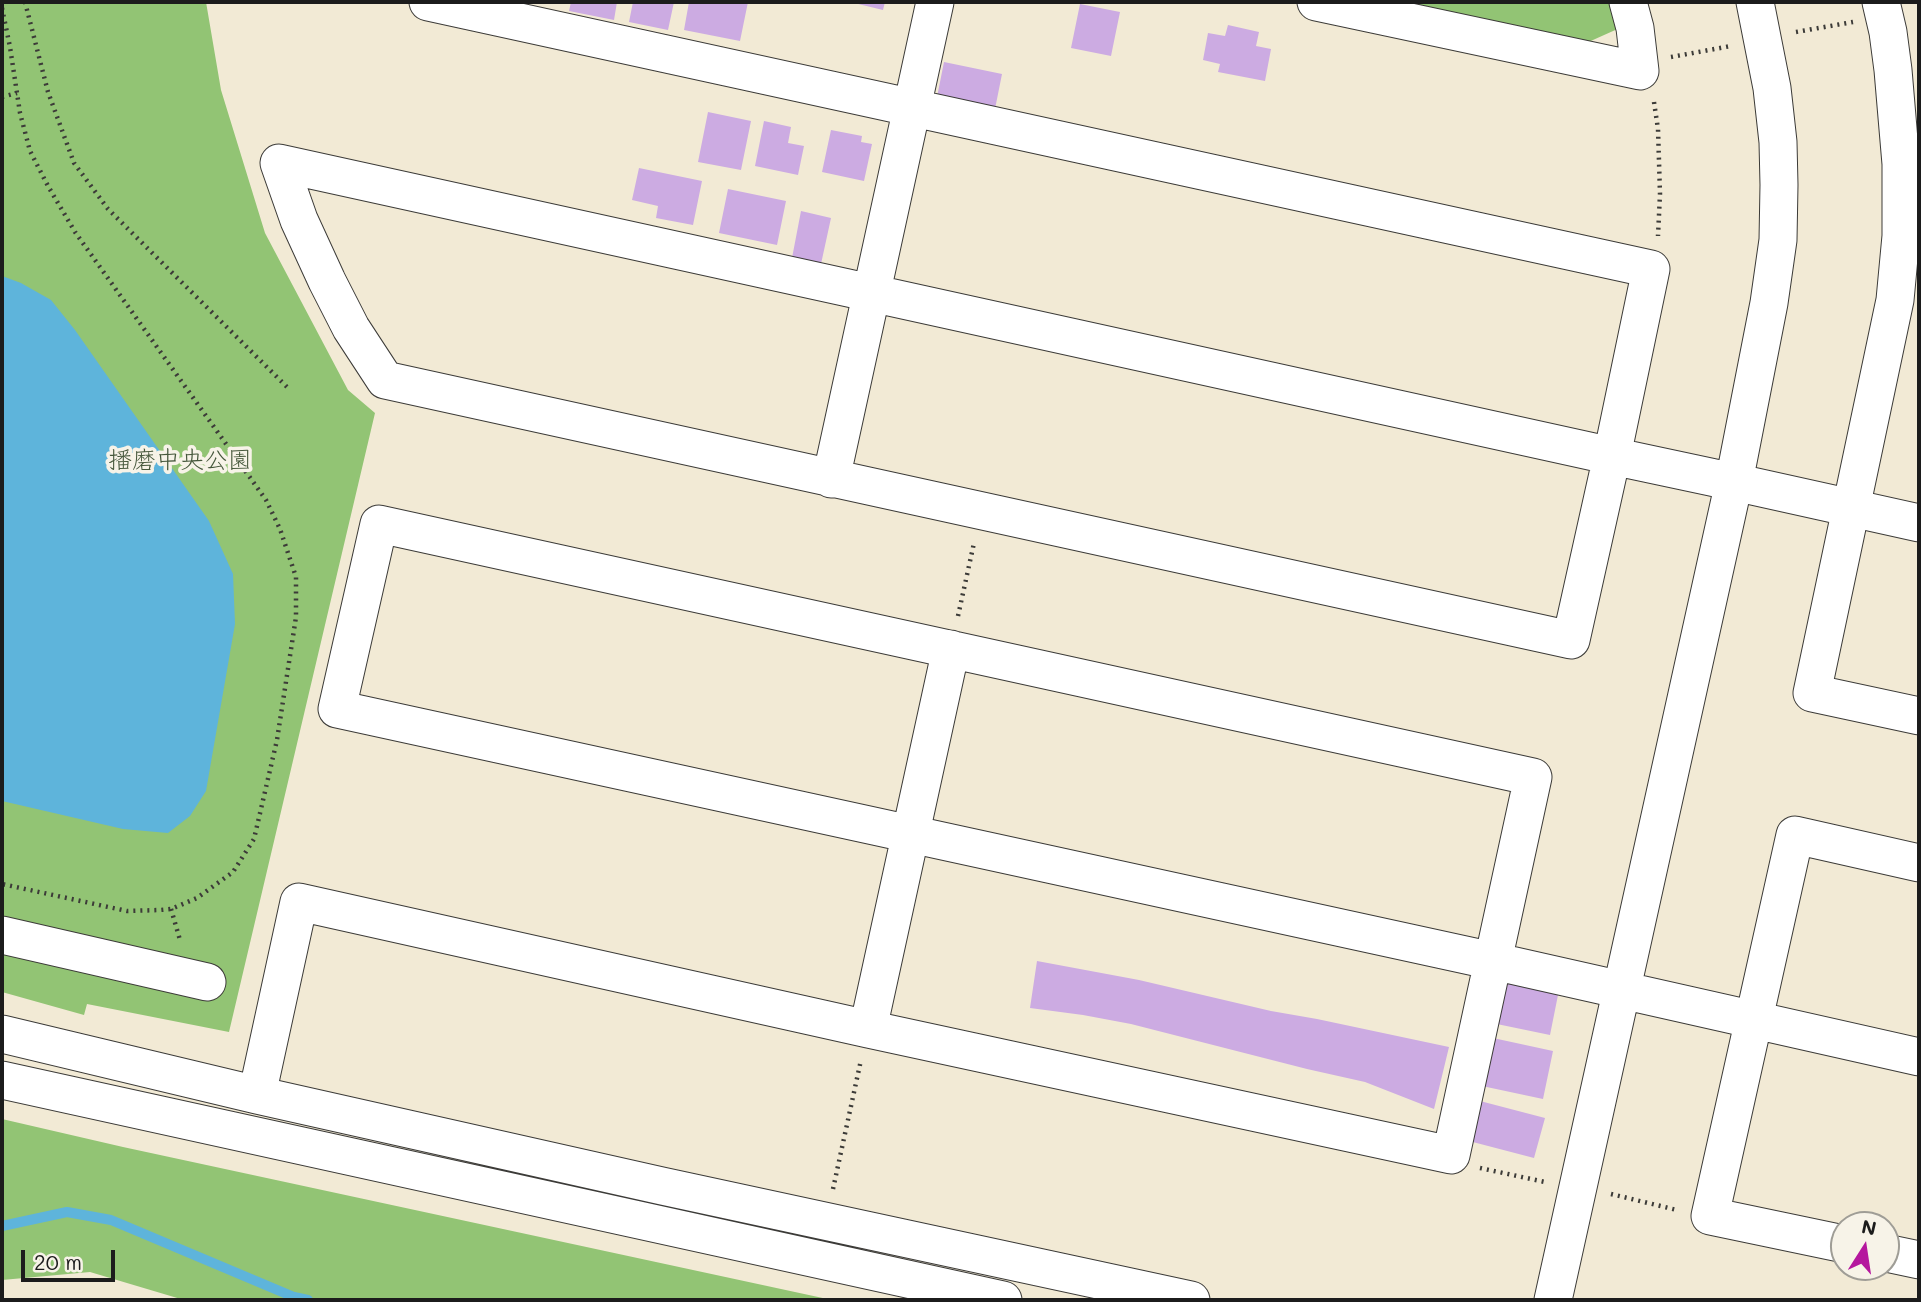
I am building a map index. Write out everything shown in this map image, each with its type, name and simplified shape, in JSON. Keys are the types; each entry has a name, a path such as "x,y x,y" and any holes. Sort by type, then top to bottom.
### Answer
{"street":[{"path":"428,2 1651,269 1612,456 1571,640 385,380 351,328 327,281 299,220 279,163 1612,456 1919,523"},
{"path":"831,479 935,2"},
{"path":"1315,2 1639,67 1635,28 1628,2"},
{"path":"1553,1300 1734,482 1769,303 1778,240 1778,142 1772,88 1755,2"},
{"path":"1882,9 1893,70 1910,132 1902,164 1901,236 1895,300 1905,326 1852,508 1812,693 1919,716"},
{"path":"257,1095 299,902 1451,1155 1493,961 1533,777 379,524 337,709 1493,961 1919,1057"},
{"path":"868,1029 951,649"},
{"path":"1830,1241 1710,1216 1795,835 1919,863"},
{"path":"2,935 207,982"},
{"path":"2,1034 257,1095 662,1186 1191,1300"},
{"path":"2,1080 1003,1300"},
{"path":"1900,1256 1919,1260"}],"path":[{"path":"25,2 48,92 74,163 108,209 287,387"},
{"path":"2,8 20,113 30,151 48,186 75,232 266,500 280,529 296,577 296,617 279,726 254,839 233,872 197,898 171,909 128,911 2,884"},
{"path":"1792,33 1882,9"},
{"path":"1651,269 1657,255 1660,194 1658,129 1652,83 1639,67 1737,45"},
{"path":"2,97 17,93"},
{"path":"951,649 976,532"},
{"path":"171,909 180,940"},
{"path":"833,1191 868,1029"},
{"path":"1451,1155 1465,1165 1545,1182"},
{"path":"1610,1194 1710,1216"}],"green space":[{"name":"播磨中央公園","path":"2,2 206,2 221,90 265,233 348,390 375,413 229,1032 87,1004 84,1015 2,992"},
{"path":"1387,2 1613,2 1622,27 1584,44"},
{"path":"2,1119 832,1300 184,1300 90,1272 2,1280"}],"water":[{"path":"2,276 51,300 75,330 209,521 233,574 235,624 206,791 190,816 168,833 123,829 2,801"}],"building":[{"path":"571,2 617,2 614,20 569,11"},
{"path":"633,2 674,2 668,30 629,22"},
{"path":"689,2 748,2 740,41 684,30"},
{"path":"850,2 885,2 883,10"},
{"path":"1080,4 1120,12 1111,56 1071,48"},
{"path":"1228,25 1259,32 1256,46 1271,49 1265,81 1218,72 1220,64 1203,60 1208,33 1225,36"},
{"path":"944,62 1002,74 995,109 937,97"},
{"path":"708,112 751,121 741,170 698,162"},
{"path":"764,121 791,127 788,143 804,146 798,175 755,166"},
{"path":"831,130 862,136 861,142 872,144 864,181 822,172"},
{"path":"639,168 702,181 693,225 656,218 658,206 632,200"},
{"path":"728,189 786,201 777,245 719,233"},
{"path":"801,211 831,218 821,264 792,258"},
{"path":"1037,961 1139,980 1271,1011 1449,1047 1434,1109 1365,1082 1131,1024 1030,1008"},
{"path":"1501,977 1559,990 1550,1035 1492,1023"},
{"path":"1493,1038 1553,1051 1543,1099 1482,1086"},
{"path":"1480,1101 1545,1118 1534,1158 1469,1141"}],"waterway":[{"path":"2,1226 67,1212 111,1220 294,1297 308,1300"}]}
